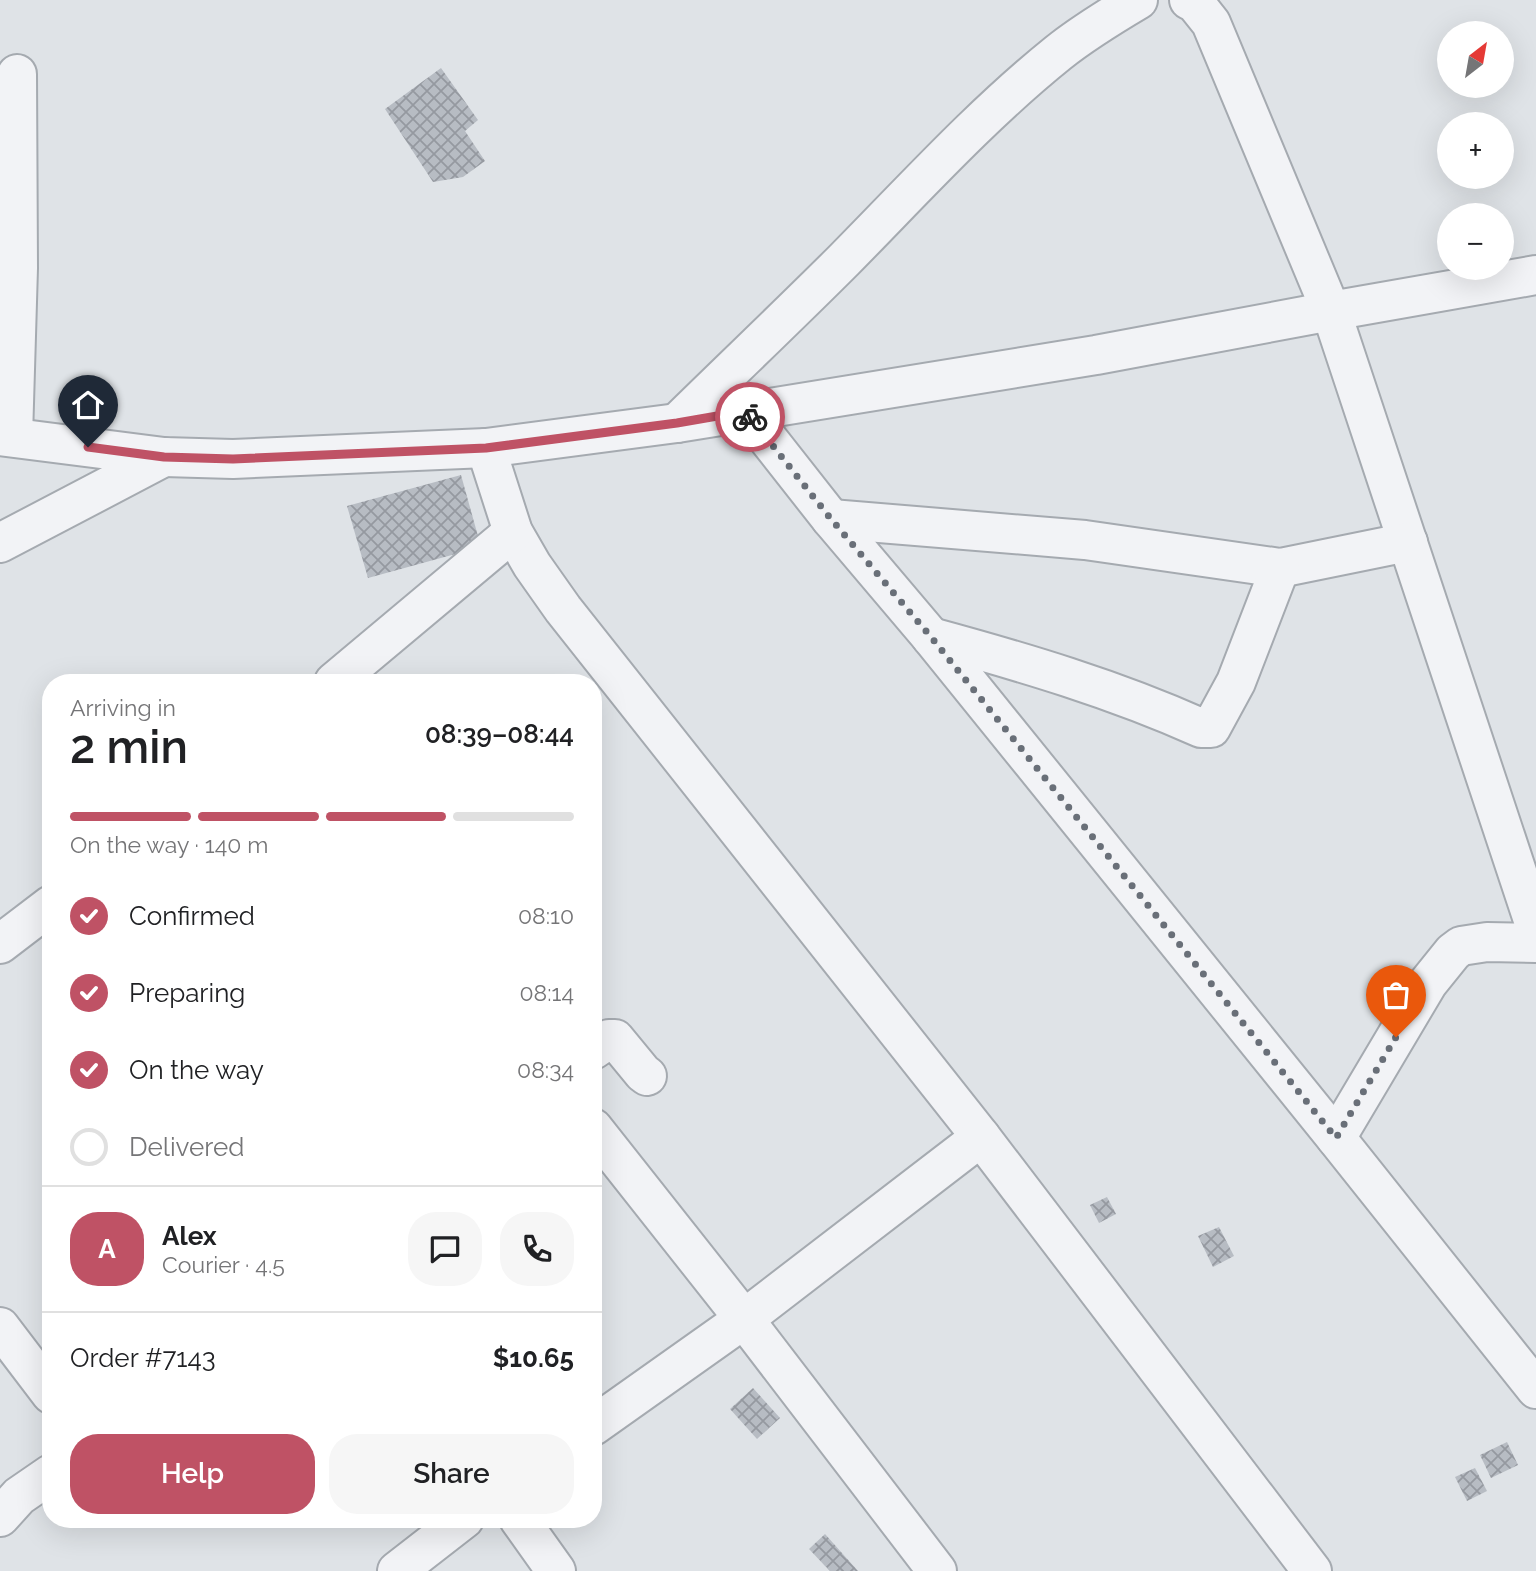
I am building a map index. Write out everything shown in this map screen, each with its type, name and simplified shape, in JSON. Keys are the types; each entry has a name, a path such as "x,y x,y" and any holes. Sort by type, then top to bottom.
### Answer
{"street":[{"path":"677,423 994,109 1059,52 1138,0"},
{"path":"1189,0 1195,3 1211,23 1331,311 1536,929"},
{"path":"17,74 19,268 6,437 164,457 233,459 486,448 677,423 1096,355 1536,275"},
{"path":"746,411 1336,1138 1536,1390"},
{"path":"486,448 513,532 563,610 981,1137 1312,1571"},
{"path":"0,543 164,457"},
{"path":"831,519 1085,540 1280,568 1408,542"},
{"path":"344,674 513,532"},
{"path":"931,637 998,655 1118,694 1201,728 1211,728 1236,682 1280,568"},
{"path":"0,944 42,912"},
{"path":"1336,1138 1428,983 1453,952 1461,946 1487,942 1536,943"},
{"path":"602,1044 609,1039 615,1039 647,1076"},
{"path":"602,1420 744,1319 981,1137"},
{"path":"602,1139 937,1571"},
{"path":"0,1327 42,1382"},
{"path":"0,1517 19,1496 42,1480"},
{"path":"397,1571 452,1528"},
{"path":"525,1528 556,1571"}],"building":[{"path":"441,68 478,120 465,131 485,161 463,177 433,182 385,109"},
{"path":"461,475 481,547 368,578 347,506"},
{"path":"1107,1197 1116,1214 1099,1223 1090,1205"},
{"path":"1219,1227 1234,1256 1213,1267 1198,1236"},
{"path":"753,1388 780,1418 757,1439 730,1409"},
{"path":"1507,1442 1518,1465 1491,1478 1480,1455"},
{"path":"1475,1468 1487,1491 1467,1501 1455,1477"},
{"path":"825,1534 858,1571 830,1571 809,1549"}],"way so far":[{"path":"750,417 1336,1138 1396,1037"}],"route":[{"path":"88,447 164,457 233,459 486,448 677,423 746,411 750,417"}]}
